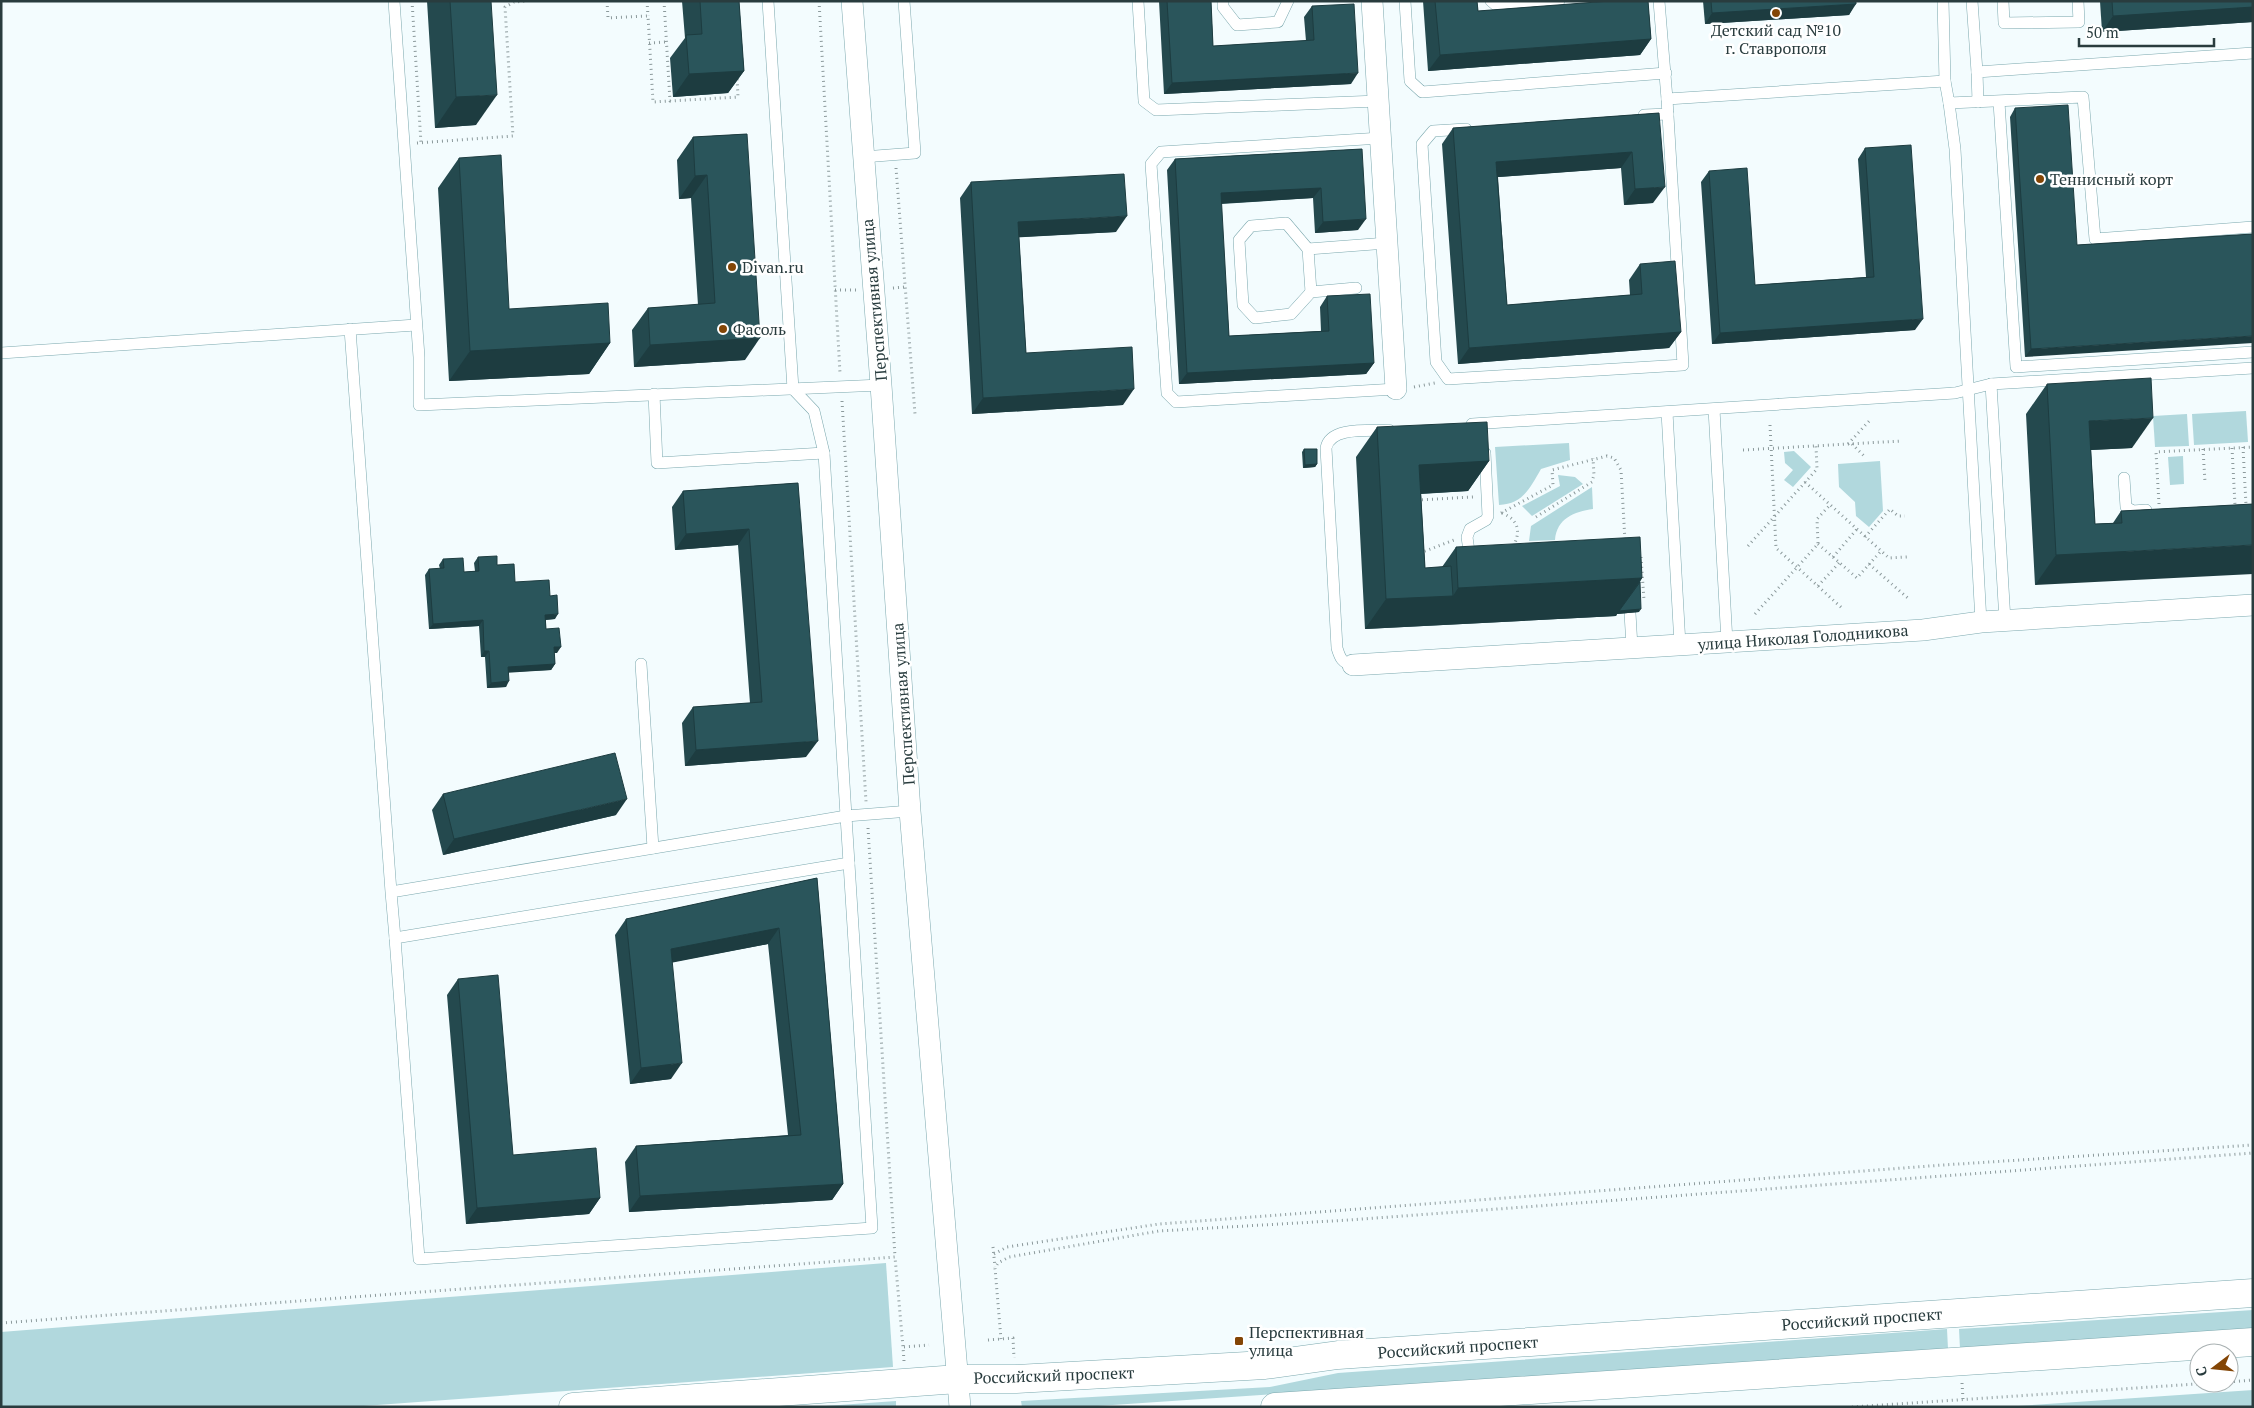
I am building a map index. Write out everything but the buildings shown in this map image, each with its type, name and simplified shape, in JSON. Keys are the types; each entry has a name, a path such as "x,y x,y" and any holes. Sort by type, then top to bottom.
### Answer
{"main road":[{"name":"Российский проспект","path":"573,1407 958,1379 1016,1379 1265,1365 1348,1354 2253,1293"},
{"path":"1275,1407 2253,1342"}],"street":[{"name":"Перспективная улица","path":"852,1 881,384 910,811 960,1407"},
{"path":"1372,1 1396,389"},
{"name":"улица Николая Голодникова","path":"1353,665 1923,630 1981,622 2253,606"}],"lane":[{"path":"394,1 416,325 419,405 881,384"},
{"path":"350,330 418,1259 872,1228 824,453 814,411 793,389 768,1"},
{"path":"863,157 915,153 904,1"},
{"path":"1138,1 1144,101 1156,110 1378,101"},
{"path":"1223,1 1223,6 1237,25 1278,22 1288,1"},
{"path":"1405,1 1410,80 1422,92 1666,73"},
{"path":"1491,1 1497,6 1559,1"},
{"path":"1482,128 1432,131 1422,144 1436,362 1448,379 1683,365 1660,1"},
{"path":"1943,1 1945,81 1955,149 1981,622"},
{"path":"1972,1 1978,102"},
{"path":"2003,1 2004,23 2079,22 2078,1"},
{"path":"1977,72 2253,53"},
{"path":"1667,99 1945,81"},
{"path":"1948,102 1999,102 2083,97 2095,239 2253,227"},
{"path":"1999,102 2016,367 2253,352"},
{"path":"1628,117 1668,114"},
{"path":"1381,138 1162,152 1151,164 1167,393 1176,402 1396,389"},
{"path":"1311,292 1308,249 1286,223 1251,226 1239,240 1243,305 1255,318 1291,314 1311,292 1356,288"},
{"path":"1308,249 1387,243"},
{"path":"1,353 416,325"},
{"path":"1464,425 1947,394 1991,384 2253,368"},
{"path":"1991,384 2005,621"},
{"path":"654,394 657,463 824,453"},
{"path":"1714,408 1727,642"},
{"path":"1668,412 1680,645"},
{"path":"1483,423 1488,516 1468,533 1468,546 1472,553 1511,552"},
{"path":"1353,665 1340,659 1337,648 1327,441 1333,435 1340,432 1396,429"},
{"path":"2124,478 2125,502 2129,510 2160,509"},
{"path":"1630,613 1632,648"},
{"path":"641,664 654,848"},
{"path":"392,892 846,816 910,811"},
{"path":"395,938 849,863"}],"path":[{"path":"412,1 421,143"},
{"path":"404,144 513,136 505,8 514,2 526,1"},
{"path":"607,1 608,18 648,16"},
{"path":"646,1 653,102 738,97 737,68"},
{"path":"664,1 670,101"},
{"path":"819,1 867,815 895,1257 904,1364"},
{"path":"649,43 666,42"},
{"path":"895,154 915,414"},
{"path":"1396,389 1424,387 1448,379"},
{"path":"1849,444 1871,419"},
{"path":"1770,425 1776,548 1844,609"},
{"path":"1743,450 1901,441"},
{"path":"1849,444 1866,458"},
{"path":"1748,546 1817,469 1816,446"},
{"path":"2243,447 2246,505"},
{"path":"2160,509 2156,452 2253,447"},
{"path":"2232,448 2235,505"},
{"path":"2203,449 2205,482"},
{"path":"1488,516 1501,512 1553,484 1552,470 1593,458 1608,456 1618,462 1621,470 1625,546"},
{"path":"1536,518 1592,482 1594,475 1593,458"},
{"path":"1805,482 1889,558 1907,557"},
{"path":"1755,614 1818,544 1817,519 1830,505"},
{"path":"1865,536 1890,509 1898,516 1905,516"},
{"path":"1501,512 1511,516 1519,532 1511,552"},
{"path":"1833,556 1857,529"},
{"path":"1417,554 1424,553 1468,533"},
{"path":"1818,544 1857,578 1881,551"},
{"path":"1641,552 1640,570 1644,600"},
{"path":"1818,586 1839,563"},
{"path":"1869,564 1910,600"},
{"path":"994,1254 1007,1247 1159,1224 1943,1165 2253,1145"},
{"path":"995,1268 998,1262 1009,1257 1159,1231 1349,1220 2253,1153"},
{"path":"993,1247 1001,1339"},
{"path":"1,1324 895,1257"},
{"path":"988,1340 1013,1338 1015,1366"},
{"path":"903,1347 929,1345"},
{"path":"2239,1381 2253,1380"},
{"path":"1852,1407 2189,1384"}],"shaded area":[{"path":"2246,411 2248,442 2194,445 2192,414"},
{"path":"2187,414 2189,446 2155,447 2153,416"},
{"path":"1569,443 1570,460 1541,469 1525,494 1514,502 1499,505 1495,447"},
{"path":"1794,451 1811,467 1793,487 1784,480 1793,470 1785,463 1784,452"},
{"path":"2183,456 2184,484 2170,485 2168,457"},
{"path":"1880,461 1883,511 1869,527 1856,516 1855,502 1839,487 1838,464"},
{"path":"1558,475 1575,477 1583,484 1532,516 1522,506 1560,486"},
{"path":"1592,487 1593,509 1573,514 1563,521 1556,532 1555,540 1529,541 1531,526"},
{"path":"886,1263 893,1367 350,1407 1,1407 1,1332"},
{"path":"2253,1310 2253,1330 1960,1349 1959,1329"},
{"path":"1947,1329 1948,1349 1083,1407 1022,1407 1021,1401 1270,1387 1338,1373"},
{"path":"2253,1390 2253,1407 2003,1407 2209,1393 2239,1393 2239,1391"},
{"path":"896,1401 896,1407 811,1407"}],"place":[{"name":"Детский сад №10 г. Ставрополя","path":"1776,13"},
{"name":"Теннисный корт","path":"2040,179"},
{"name":"Divan.ru","path":"732,267"},
{"name":"Фасоль","path":"723,329"},
{"name":"Перспективная улица","path":"1239,1341"}]}
